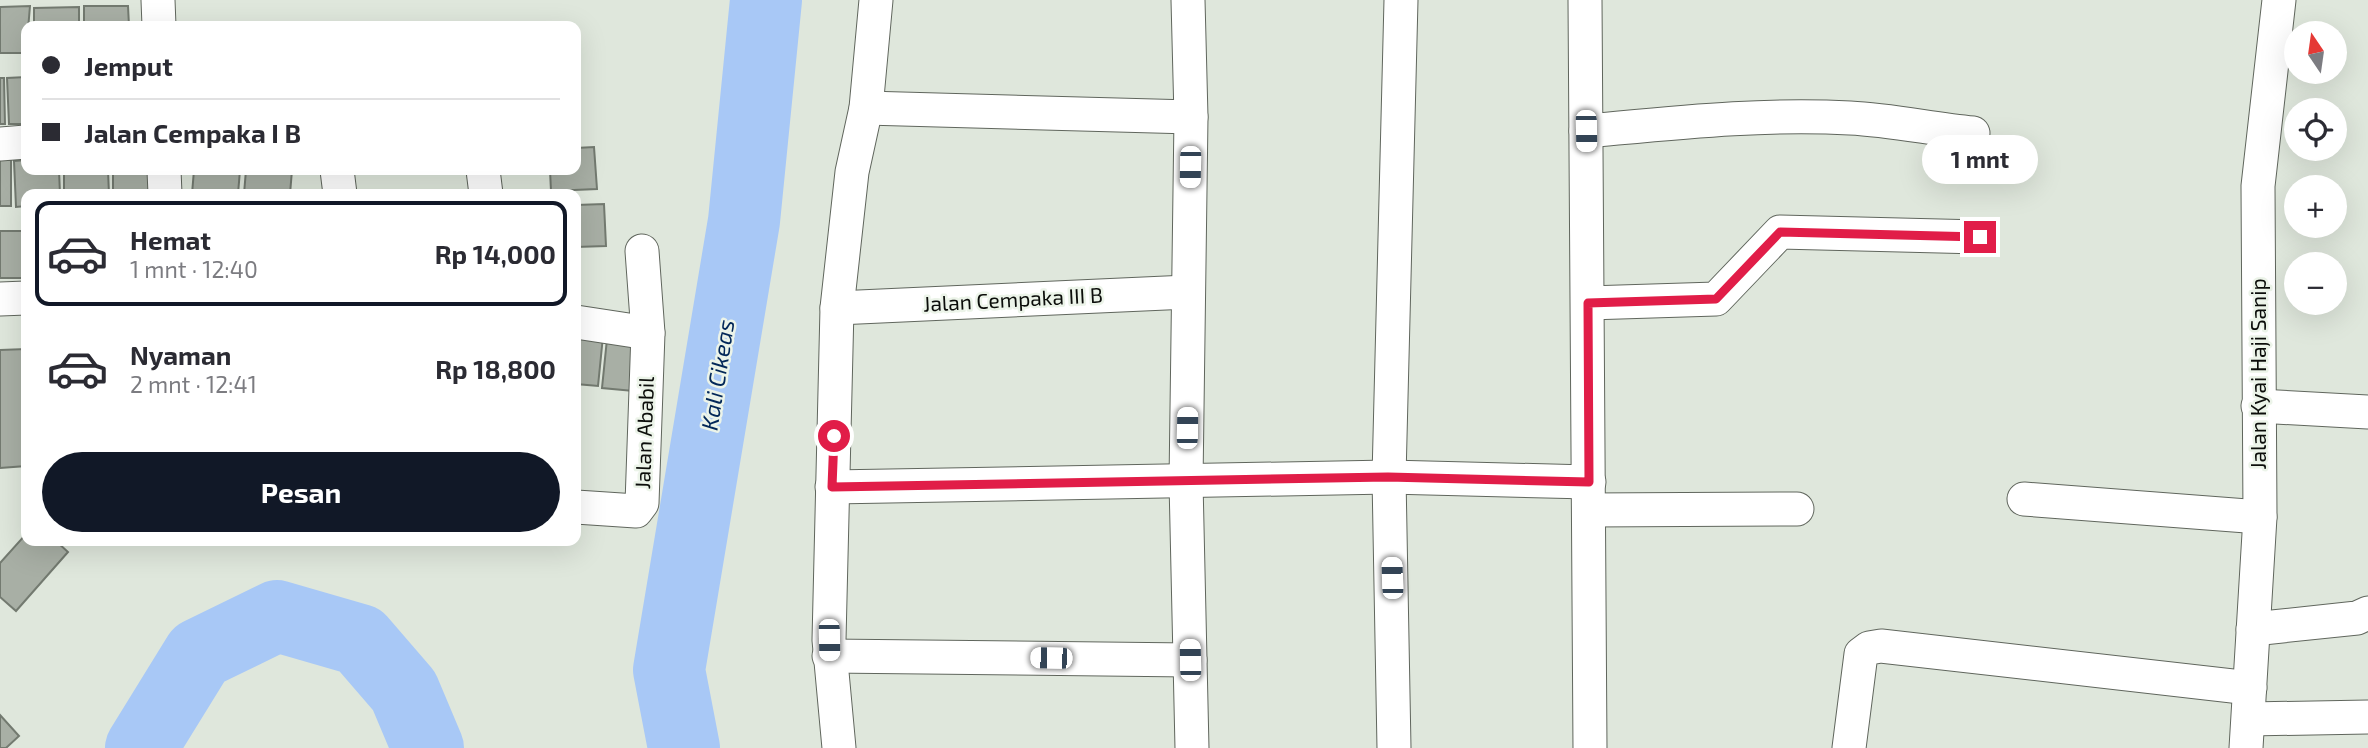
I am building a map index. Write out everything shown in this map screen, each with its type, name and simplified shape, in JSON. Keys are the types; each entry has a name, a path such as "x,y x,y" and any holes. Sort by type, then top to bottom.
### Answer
{"street":[{"path":"158,0 159,21"},
{"path":"838,748 829,656 837,308 852,172 866,108 876,0"},
{"path":"1188,0 1191,117 1186,482 1192,748"},
{"path":"1394,748 1388,477 1401,0"},
{"path":"1585,0 1590,748"},
{"name":"Jalan Kyai Haji Sanip","path":"2248,719 2260,517 2258,186 2279,0"},
{"path":"866,108 1191,117"},
{"path":"1586,131 1719,119 1794,117 1852,118 1973,133"},
{"path":"0,144 21,142"},
{"path":"1588,303 1716,299 1780,232 1980,237"},
{"path":"581,323 648,333 642,251"},
{"name":"Jalan Cempaka III B","path":"837,308 1188,292"},
{"path":"0,299 21,298"},
{"name":"Jalan Ababil","path":"581,508 624,512 636,511 642,503 648,333"},
{"path":"2258,406 2368,411"},
{"path":"832,487 1388,477 1589,496 1797,509"},
{"path":"2024,499 2260,517"},
{"path":"2253,629 2357,618 2368,613"},
{"path":"1849,748 1861,654 1869,648 1881,646 2248,719 2368,717"},
{"path":"829,656 1190,660"}],"building":[{"path":"30,6 29,21 21,21 21,53 0,53 0,7"},
{"path":"84,6 128,6 129,21 84,21"},
{"path":"79,7 79,21 34,21 34,8"},
{"path":"21,77 21,124 9,124 7,78"},
{"path":"0,78 4,78 5,124 0,124"},
{"path":"594,147 597,189 551,189 550,175 581,175 581,148"},
{"path":"0,160 11,160 11,206 0,206"},
{"path":"21,160 21,175 59,175 60,189 21,189 21,206 16,207 14,161"},
{"path":"64,175 108,175 109,189 64,189"},
{"path":"113,175 158,175 158,189 113,189"},
{"path":"194,175 240,175 238,189 192,189"},
{"path":"246,175 292,175 290,189 244,189"},
{"path":"604,204 606,246 581,247 581,205"},
{"path":"0,231 21,231 21,278 0,278"},
{"path":"581,334 603,336 598,386 581,384"},
{"path":"607,339 645,344 644,392 602,388"},
{"path":"21,349 21,466 0,468 0,350"},
{"path":"21,540 21,546 61,546 68,552 16,611 0,597 0,563"},
{"path":"0,715 19,736 6,748 0,748"}],"waterway":[{"name":"Kali Cikeas","path":"684,748 669,670 744,221 766,0"},
{"name":"Kali Cikeas","path":"141,748 199,654 277,616 360,640 404,691 428,748"}],"route":[{"path":"834,436 832,487 1388,477 1589,482 1588,303 1716,299 1780,232 1980,237"}]}
